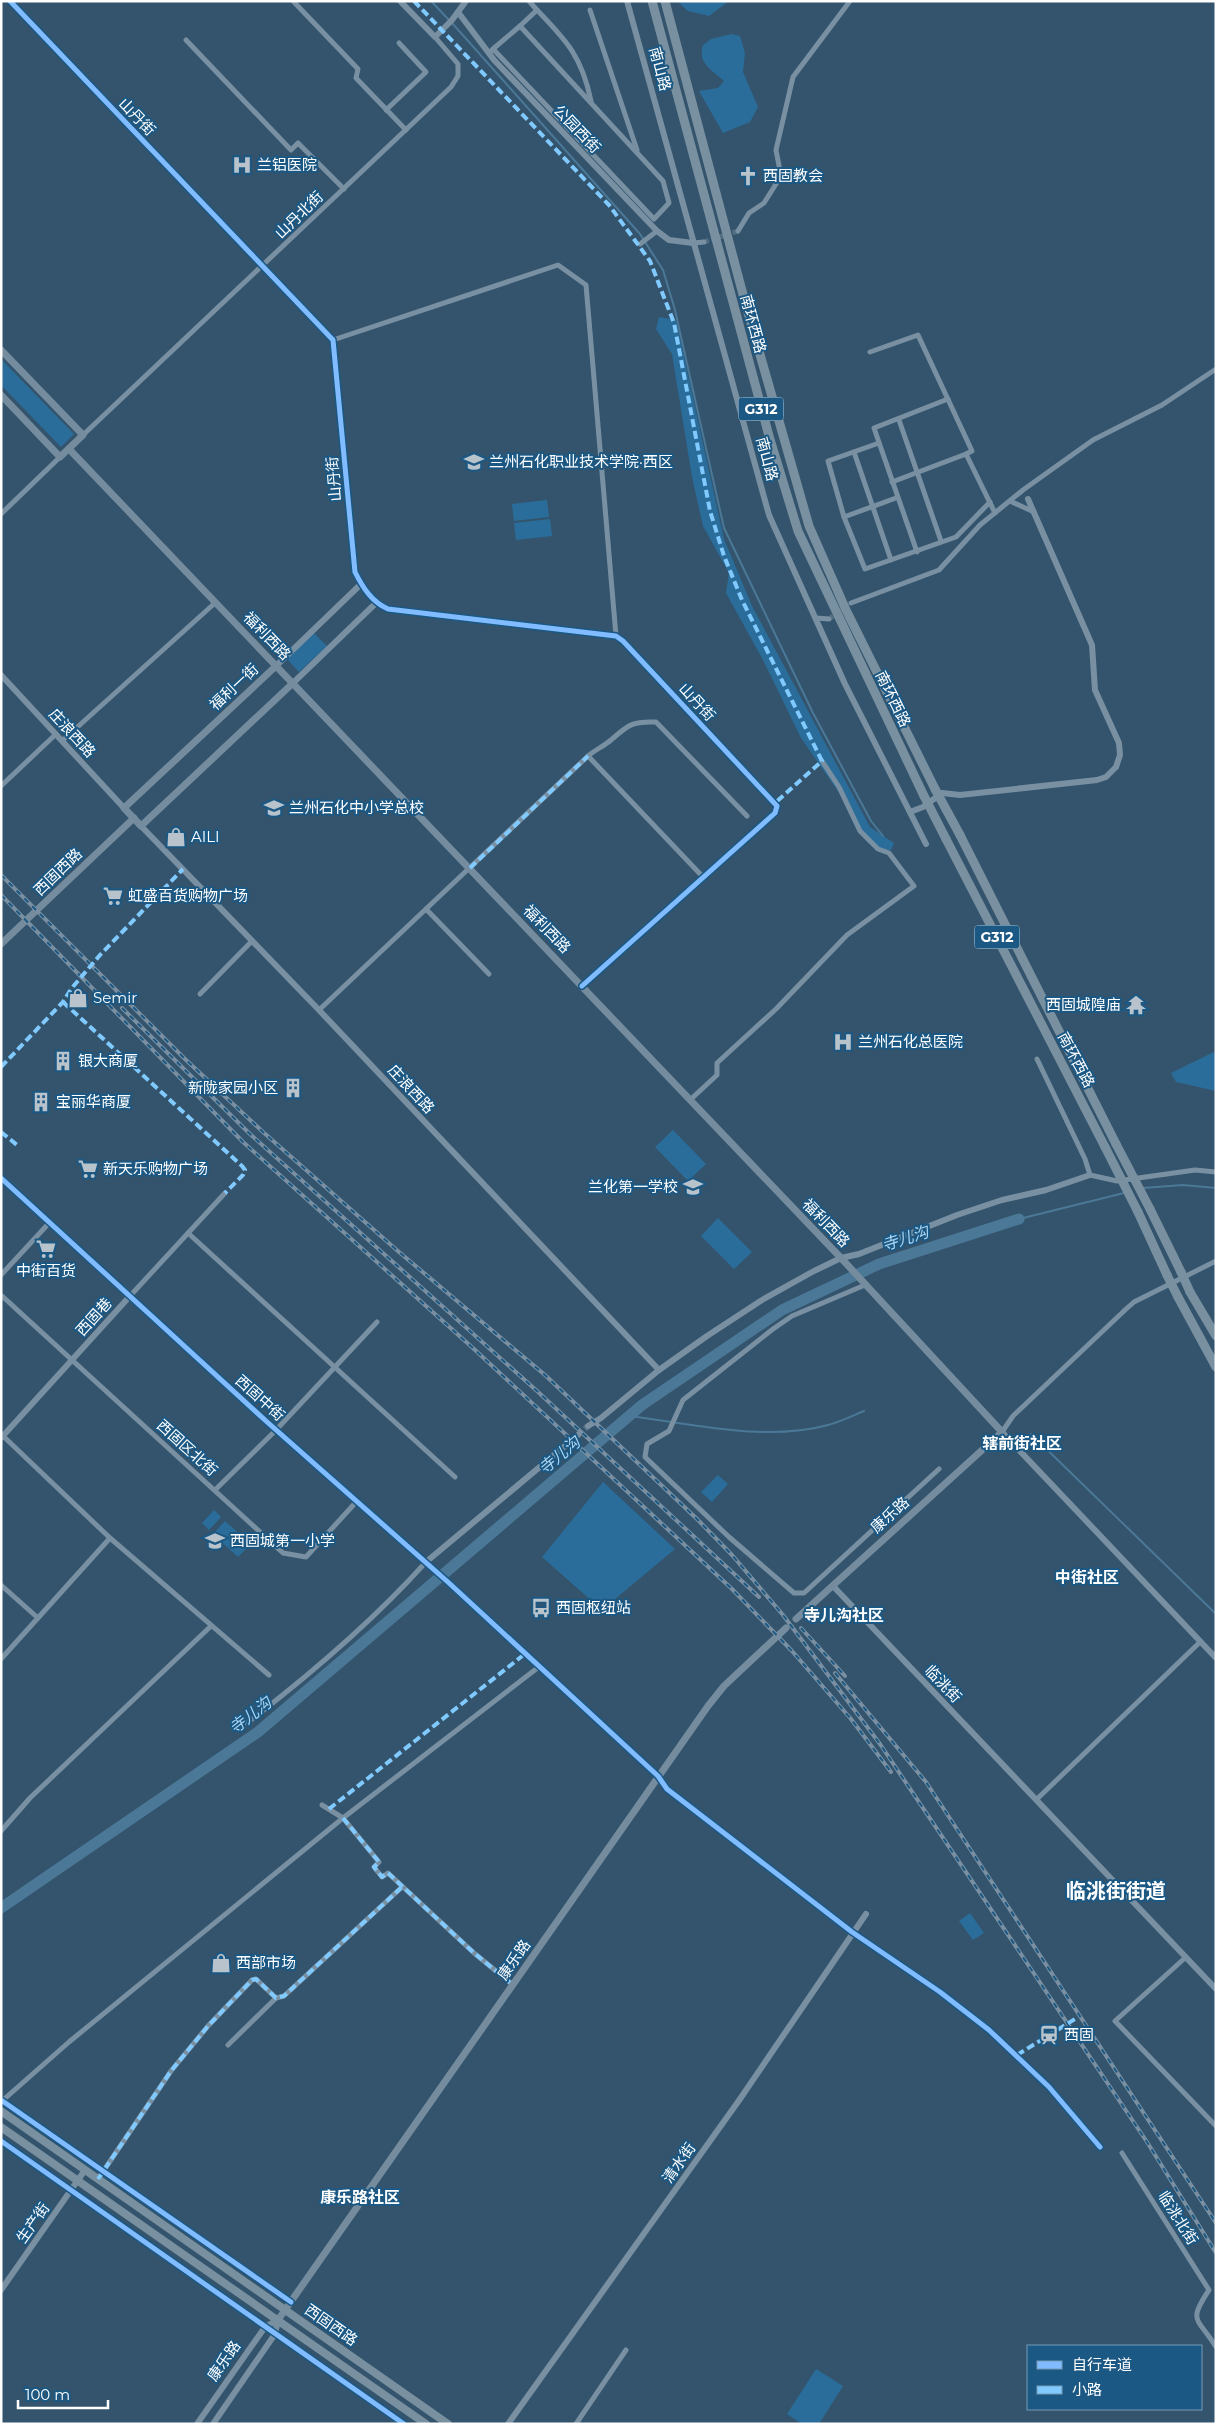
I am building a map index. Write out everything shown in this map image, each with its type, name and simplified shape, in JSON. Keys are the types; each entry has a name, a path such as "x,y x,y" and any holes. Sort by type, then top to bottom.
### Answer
{"highway":[{"name":"南环西路","path":"652,1 769,436 798,532 836,616 924,796 1138,1212 1178,1297 1216,1367"},
{"name":"南环西路","path":"665,1 748,312 809,526 846,610 935,789 1150,1209 1190,1292 1216,1336"}],"main road":[{"path":"1,350 84,436 60,457 1,395"},
{"name":"福利西路","path":"69,449 864,1283 1002,1432"},
{"name":"福利一街","path":"124,808 276,666"},
{"path":"124,808 141,826 293,683"},
{"name":"西固西路","path":"1,944 134,818"},
{"name":"康乐路","path":"796,1619 1002,1432"},
{"name":"康乐路","path":"278,2320 715,1697 786,1628"},
{"name":"西固西路","path":"1,2111 448,2424"},
{"name":"西固西路","path":"1,2128 426,2424"}],"street":[{"name":"山丹街","path":"10,1 334,340 355,572 361,584 377,602 388,610 616,636 623,641 775,803 777,809 775,813 703,877"},
{"path":"293,1 358,69 356,78 406,130"},
{"path":"400,1 434,37 452,20 466,1"},
{"path":"529,1 568,42 586,74 591,102"},
{"name":"南山路","path":"627,1 769,514 802,592 926,844"},
{"path":"738,231 749,213 764,203 782,176 776,150 793,77 850,1"},
{"path":"520,26 663,181 669,203 654,219 491,51 537,10"},
{"path":"590,10 637,151"},
{"name":"公园西街","path":"458,12 654,233 669,240 693,243"},
{"name":"山丹北街","path":"84,436 451,87 458,76 458,64 434,37"},
{"path":"186,40 291,150 298,142 344,189"},
{"path":"386,110 426,72 399,43"},
{"path":"641,243 654,233"},
{"path":"693,243 704,242"},
{"path":"334,340 558,265 586,285 616,636"},
{"path":"870,352 918,335 972,451 892,482"},
{"path":"851,603 939,570 980,525 1093,440 1162,405 1216,370"},
{"path":"916,552 896,498 874,428 899,420 948,399"},
{"path":"899,420 919,472 941,541"},
{"path":"879,443 828,461 844,516 865,569 956,537 990,502"},
{"path":"854,452 891,560"},
{"path":"966,454 995,513"},
{"path":"1,514 60,457"},
{"path":"844,516 896,498"},
{"path":"912,815 942,793 960,795 1097,780 1110,774 1118,763 1120,743 1095,690 1092,645 1028,499"},
{"path":"1010,501 1034,512"},
{"name":"福利一街","path":"276,666 361,584"},
{"path":"62,741 216,602"},
{"path":"293,683 377,602"},
{"path":"816,618 829,619"},
{"name":"庄浪西路","path":"1,675 124,808"},
{"path":"319,1010 588,756 609,741 623,727 633,723 656,722 747,816"},
{"path":"1,786 56,734"},
{"path":"582,986 703,877 588,756"},
{"path":"690,1100 717,1076 717,1063 776,1009 847,935 914,886 889,853 878,849 860,831 839,787 822,761"},
{"name":"庄浪西路","path":"141,826 319,1010 659,1370"},
{"path":"426,910 489,974"},
{"path":"200,994 252,941"},
{"path":"1037,1059 1085,1159 1090,1175"},
{"path":"588,1426 601,1418 659,1370 762,1300 795,1280 842,1260 933,1224 1002,1200 1046,1190 1090,1175 1117,1181 1195,1170 1216,1172"},
{"name":"西固中街","path":"1,1178 276,1430 450,1583 658,1776 666,1789 852,1932 940,1992 996,2036 1049,2087 1100,2148"},
{"name":"西固巷","path":"225,1194 2,1436 110,1538 269,1675"},
{"path":"1,1275 50,1222"},
{"path":"188,1233 335,1365 455,1477"},
{"path":"1216,1261 1134,1302 1013,1416 1002,1432 1216,1658"},
{"path":"864,1283 786,1321 683,1400 669,1432 647,1444 644,1453 648,1462 729,1537 794,1593 798,1594 804,1593 939,1469"},
{"name":"西固区北街","path":"1,1295 283,1553 306,1556 357,1501"},
{"path":"215,1490 276,1430 377,1322"},
{"path":"247,1723 326,1660 407,1583 426,1562 578,1435"},
{"path":"1,1659 110,1538"},
{"path":"1,1585 38,1618"},
{"name":"临洮街","path":"833,1586 1216,1989"},
{"path":"1,1831 30,1798 211,1626"},
{"path":"1036,1800 1200,1642"},
{"path":"291,2302 2,2101 69,2042 343,1818 540,1666"},
{"path":"322,1806 343,1818 379,1862 374,1867 382,1877 388,1873 474,1953 513,1985"},
{"path":"228,2045 276,1998 284,1996 402,1887"},
{"name":"清水街","path":"508,2424 740,2099 866,1914"},
{"path":"1186,1957 1115,2022 1216,2126"},
{"path":"98,2179 171,2071 208,2026 252,1980 256,1979 276,1998"},
{"path":"1,2141 72,2189 404,2424"},
{"name":"临洮北街","path":"1122,2153 1209,2290 1195,2312 1196,2318 1216,2347"},
{"name":"生产街","path":"1,2290 85,2170"},
{"name":"康乐路","path":"197,2424 265,2327 278,2320"},
{"name":"康乐路","path":"213,2424 275,2334 278,2320"},
{"path":"576,2424 626,2350"}],"shaded area":[{"path":"677,1 729,1 709,16 688,11"},
{"path":"731,34 740,36 745,53 743,72 758,107 750,122 723,133 699,91 718,88 724,81 707,66 702,57 702,51 703,45 711,39"},
{"path":"659,317 676,320 724,539 752,606 870,827 894,843 891,850 880,851 868,843 842,797 801,738 763,660 726,593 729,573 703,526 692,477 672,354 656,329"},
{"path":"1,359 74,434 61,447 1,385"},
{"path":"547,500 549,517 514,521 512,504"},
{"path":"550,519 552,536 516,540 514,523"},
{"path":"314,633 327,646 299,672 287,659"},
{"path":"1216,1051 1216,1091 1176,1082 1171,1073"},
{"path":"673,1130 706,1164 688,1181 655,1147"},
{"path":"718,1218 752,1252 734,1269 701,1236"},
{"path":"718,1475 728,1484 712,1502 701,1492"},
{"path":"603,1482 675,1549 602,1610 542,1557"},
{"path":"214,1510 221,1517 209,1530 202,1523"},
{"path":"225,1521 251,1544 238,1557 213,1534"},
{"path":"970,1913 984,1933 973,1940 959,1921"},
{"path":"816,2369 843,2386 819,2424 802,2424 787,2414"}],"waterway":[{"path":"431,1 449,20"},
{"path":"452,23 640,234 663,270 675,310 724,528 813,713 871,821 883,836"},
{"name":"寺儿沟","path":"1143,1188 1183,1185 1216,1188"},
{"name":"寺儿沟","path":"1019,1219 1124,1193"},
{"name":"寺儿沟","path":"1,1908 258,1732 642,1405 782,1310 879,1264 1019,1219"},
{"path":"630,1416 729,1430 780,1432 828,1425 864,1411"},
{"path":"1031,1434 1216,1614"}],"tunnel":[{"path":"704,242 738,231"},
{"path":"829,619 847,606"},
{"path":"578,1435 588,1426"}],"railway":[{"path":"1,875 185,1059 263,1132 399,1252 545,1375 697,1519 732,1555 783,1615 880,1744 1147,2142 1216,2253"},
{"path":"1,895 243,1142 474,1349 732,1589 792,1651 851,1719 891,1772"},
{"path":"122,1008 250,1134 537,1391 759,1597"},
{"path":"801,1628 845,1676"},
{"path":"835,1673 926,1782 1216,2223"}],"marked path":[{"path":"414,1 609,205 650,261 674,323 710,511 724,556 742,600 822,761 775,803"},
{"path":"470,868 588,756"},
{"path":"1,1067 63,1002 71,989 100,955 183,869"},
{"path":"63,1002 242,1166 245,1170 243,1175 225,1193"},
{"path":"1,1132 17,1145"},
{"path":"329,1809 526,1653"},
{"path":"343,1818 379,1862 374,1867 382,1877 388,1873 474,1953 513,1985"},
{"path":"98,2179 171,2071 208,2026 252,1980 256,1979 276,1998 284,1996 402,1887"},
{"path":"1017,2055 1075,2019"}],"cycle path":[{"path":"10,1 333,340 355,572 373,598 388,609 616,636 623,641 777,806 775,813 582,986"},
{"path":"1,1178 266,1421 449,1583 658,1776 667,1789 852,1932 940,1992 989,2030 1049,2087 1100,2147"},
{"path":"1,2100 291,2302"},
{"path":"1,2141 404,2424"}],"place":[{"name":"兰铝医院","path":"242,165"},
{"name":"西固教会","path":"748,176"},
{"name":"兰州石化职业技术学院·西区","path":"474,462"},
{"name":"兰州石化中小学总校","path":"274,808"},
{"name":"AILI","path":"176,837"},
{"name":"虹盛百货购物广场","path":"113,896"},
{"name":"Semir","path":"78,998"},
{"name":"西固城隍庙","path":"1136,1005"},
{"name":"兰州石化总医院","path":"843,1042"},
{"name":"银大商厦","path":"63,1061"},
{"name":"新陇家园小区","path":"293,1088"},
{"name":"宝丽华商厦","path":"41,1102"},
{"name":"新天乐购物广场","path":"88,1169"},
{"name":"兰化第一学校","path":"693,1187"},
{"name":"中街百货","path":"46,1249"},
{"name":"西固城第一小学","path":"215,1541"},
{"name":"西固枢纽站","path":"541,1608"},
{"name":"西部市场","path":"221,1963"},
{"name":"西固","path":"1049,2035"}],"district":[{"name":"辖前街社区","path":"1022,1443"},
{"name":"中街社区","path":"1087,1577"},
{"name":"寺儿沟社区","path":"844,1615"},
{"name":"临洮街街道","path":"1116,1891"},
{"name":"康乐路社区","path":"360,2197"}]}
